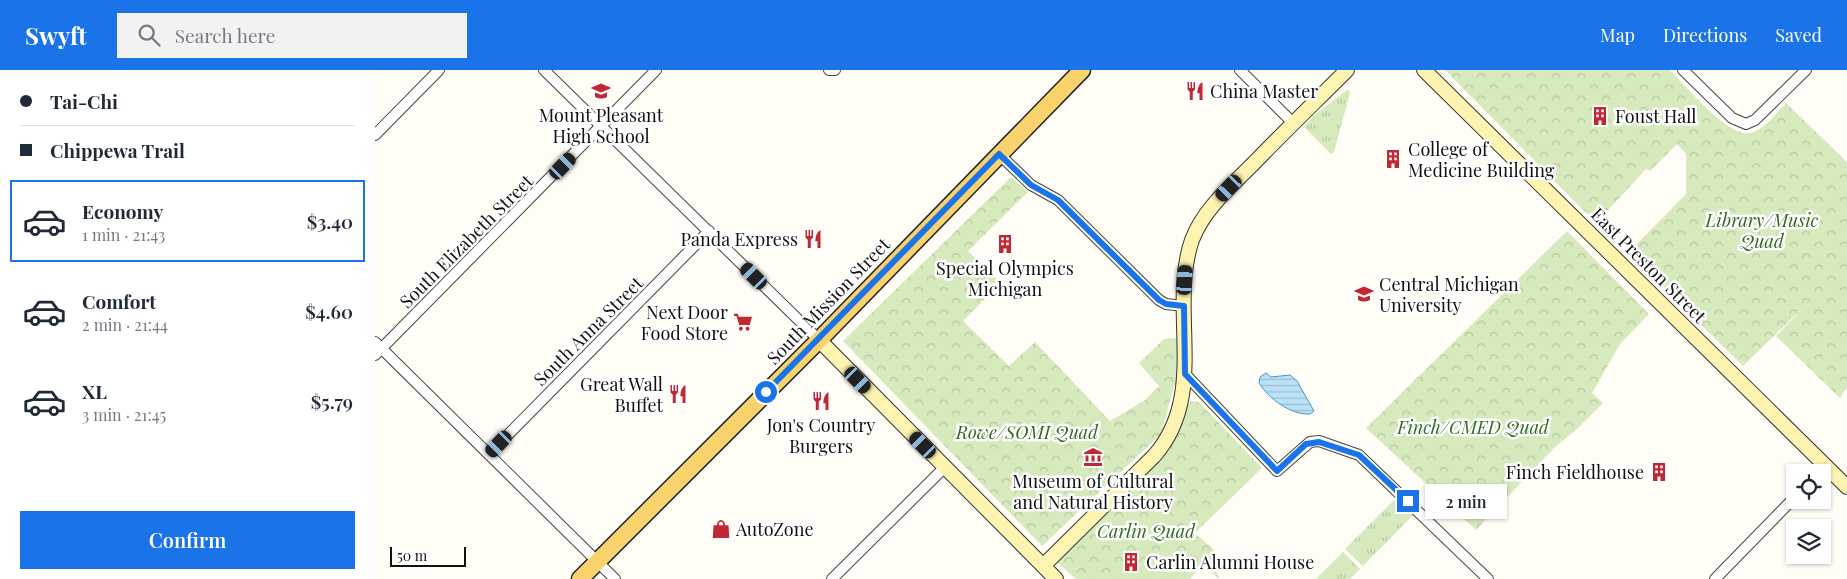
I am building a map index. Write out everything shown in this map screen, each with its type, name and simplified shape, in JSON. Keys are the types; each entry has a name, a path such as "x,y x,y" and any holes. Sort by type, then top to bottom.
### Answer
{"main road":[{"name":"South Mission Street","path":"580,579 819,340 1081,70"}],"street":[{"path":"375,135 439,70"},
{"path":"544,70 819,340 1056,579"},
{"name":"South Elizabeth Street","path":"377,349 656,70"},
{"path":"829,70 835,70"},
{"path":"1240,70 1293,123"},
{"path":"1043,566 1159,450 1168,435 1182,401 1185,374 1184,306 1189,254 1193,239 1203,220 1222,196 1347,70"},
{"name":"East Preston Street","path":"1424,70 1818,464"},
{"path":"1683,70 1731,118 1746,124 1755,120 1806,70"},
{"path":"999,154 1031,185 1058,200 1159,300 1166,304 1184,306"},
{"name":"South Anna Street","path":"489,454 709,231"},
{"path":"377,349 489,454 615,579"},
{"path":"1185,374 1277,471 1310,442 1319,442 1359,455 1488,579"},
{"path":"832,579 945,467"},
{"name":"East Preston Street","path":"1831,475 1847,487"},
{"path":"1715,579 1786,507"}],"green space":[{"name":"Library/Music Quad","path":"1445,70 1670,70 1720,120 1742,133 1751,133 1761,128 1786,103 1847,162 1847,387 1840,398 1776,336 1810,301 1743,366 1628,253 1686,194 1686,154 1677,144 1650,171 1646,169 1596,223"},
{"path":"1347,90 1350,93 1334,152 1331,154 1304,127 1313,116"},
{"name":"Rowe/SOMI Quad","path":"1011,177 1028,192 968,251 1001,283 963,321 1009,366 1035,342 1110,421 1145,400 1159,386 1139,363 1164,339 1177,338 1180,381 1174,386 1161,434 1042,546 843,341"},
{"name":"Finch/CMED Quad","path":"1567,231 1649,314 1620,344 1592,393 1603,403 1577,429 1555,447 1476,530 1366,428"},
{"name":"Carlin Quad","path":"1191,401 1199,402 1262,468 1195,533 1214,550 1190,579 1076,579 1052,558 1145,464"},
{"path":"1396,498 1413,515 1363,566 1345,549"},
{"path":"1208,544 1219,556 1216,570 1219,579 1202,563 1203,547"},
{"path":"1343,552 1360,569 1350,579 1316,579"}],"water":[{"path":"1266,373 1271,377 1290,375 1297,381 1314,411 1310,414 1303,414 1281,405 1259,383 1260,377"}],"place":[{"name":"Mount Pleasant High School","path":"601,91"},
{"name":"China Master","path":"1195,91"},
{"name":"Foust Hall","path":"1600,116"},
{"name":"College of Medicine Building","path":"1393,159"},
{"name":"Panda Express","path":"813,239"},
{"name":"Special Olympics Michigan","path":"1005,244"},
{"name":"Central Michigan University","path":"1364,294"},
{"name":"Next Door Food Store","path":"743,322"},
{"name":"Great Wall Buffet","path":"678,394"},
{"name":"Jon's Country Burgers","path":"821,401"},
{"name":"Museum of Cultural and Natural History","path":"1093,457"},
{"name":"Finch Fieldhouse","path":"1659,472"},
{"name":"AutoZone","path":"721,529"},
{"name":"Carlin Alumni House","path":"1131,562"}],"route":[{"path":"766,392 830,329 999,154 1031,185 1058,200 1159,300 1166,304 1184,306 1185,374 1277,471 1306,444 1314,441 1319,442 1339,447 1367,460 1408,501"}]}
